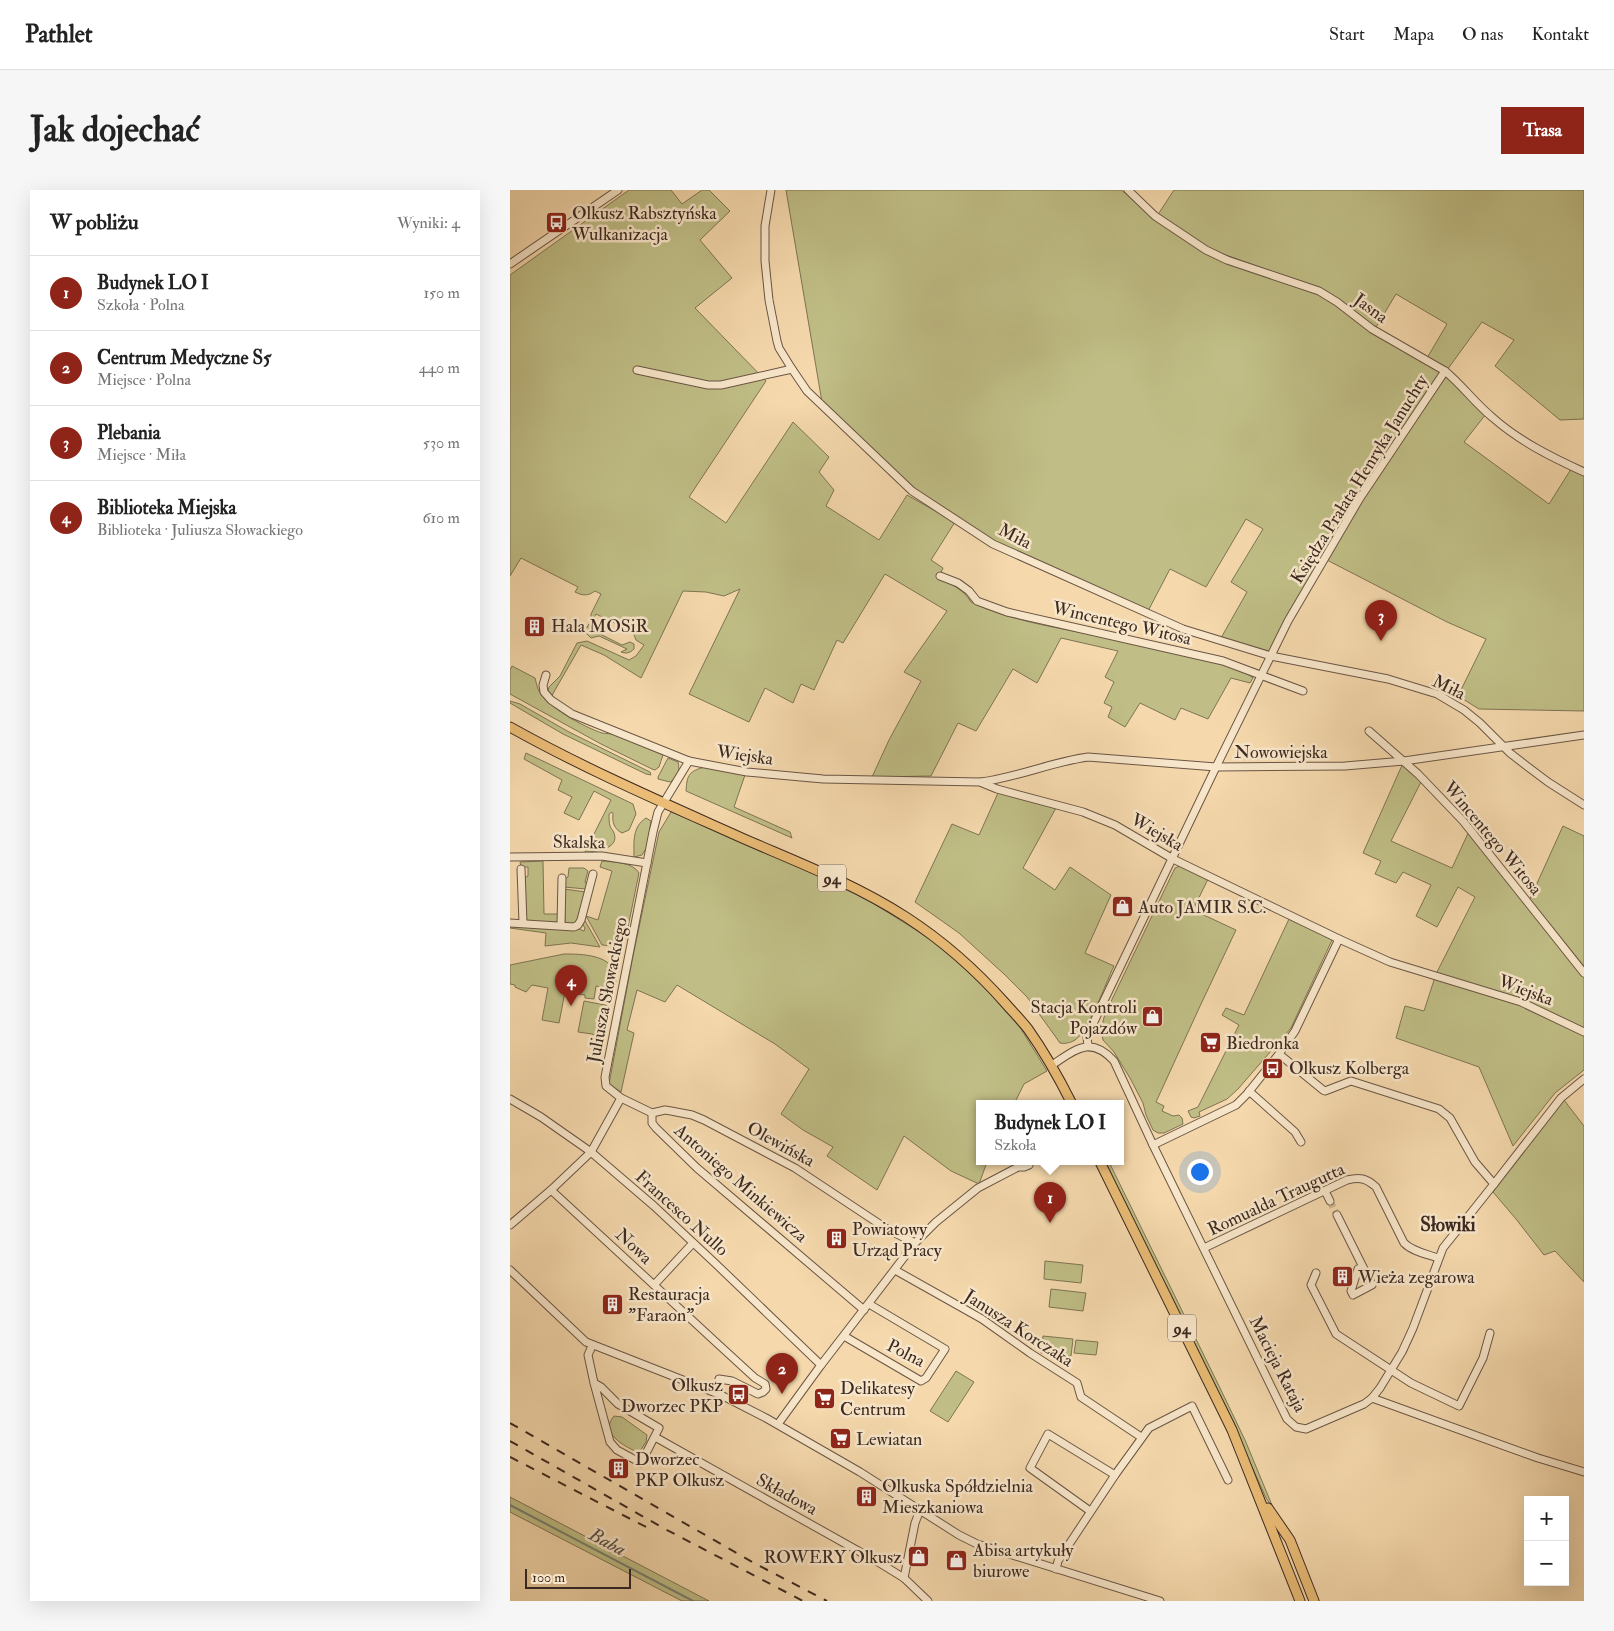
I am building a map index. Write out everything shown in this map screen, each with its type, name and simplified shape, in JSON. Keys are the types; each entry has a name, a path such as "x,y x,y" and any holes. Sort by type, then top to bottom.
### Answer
{"main road":[{"name":"94","path":"510,727 557,753 863,892 906,917 945,945 984,979 1027,1028 1052,1065 1070,1100"},
{"name":"94","path":"1101,1165 1232,1430 1260,1496 1300,1601"},
{"name":"94","path":"1260,1496 1290,1540 1314,1601"}],"street":[{"path":"510,264 618,190"},
{"name":"Miła","path":"771,190 765,226 765,261 776,341 807,391 912,492 993,544 1183,629 1271,656 1388,679 1436,694 1469,714 1505,746 1510,753 1548,782 1584,805"},
{"name":"Jasna","path":"1128,190 1155,216 1206,250 1227,260 1319,291 1337,302 1372,329 1445,372 1460,384 1491,417 1528,444 1584,472"},
{"path":"637,370 708,385 721,385 792,369"},
{"name":"Księdza Prałata Henryka Januchty","path":"1271,656 1288,621 1360,498 1445,372"},
{"name":"Wincentego Witosa","path":"940,576 958,583 969,591 977,602 1007,612 1209,658 1303,691"},
{"path":"1052,1065 1079,1048 1088,1046 1087,1038 1099,1011 1260,675 1271,656"},
{"name":"Wiejska","path":"546,675 543,685 544,692 572,714 690,761 747,772 823,779 980,782 997,790 1083,812 1115,825 1173,859 1390,962 1521,1002 1584,1032"},
{"name":"Wincentego Witosa","path":"1370,731 1430,785 1463,821 1584,973"},
{"name":"Nowowiejska","path":"980,782 1012,777 1072,759 1088,757 1216,767 1345,766 1404,761 1584,734"},
{"name":"Wiejska","path":"664,803 690,761"},
{"name":"Juliusza Słowackiego","path":"621,1098 606,1086 605,1077 652,832 658,812 664,803"},
{"name":"Skalska","path":"510,857 602,856 647,863"},
{"path":"521,869 523,923"},
{"name":"Skalska","path":"510,923 578,925 593,874"},
{"name":"Skalska","path":"561,925 562,878"},
{"path":"1153,1145 1236,1105 1249,1092 1295,1031 1339,939"},
{"name":"Macieja Rataja","path":"1088,1046 1103,1051 1114,1061 1287,1419 1296,1427 1306,1429 1372,1398 1402,1352 1443,1248 1560,1098 1584,1079"},
{"path":"1279,1054 1325,1091 1351,1081 1439,1109 1450,1118 1476,1162 1494,1184"},
{"path":"1249,1092 1295,1132 1301,1142"},
{"path":"510,1225 591,1152 621,1098"},
{"name":"Olewińska","path":"621,1098 652,1113 665,1110 692,1115 729,1132 795,1168 887,1228 915,1243"},
{"name":"Francesco Nullo","path":"510,1099 541,1117 591,1152 694,1243 821,1365"},
{"name":"Antoniego Minkiewicza","path":"652,1113 652,1122 656,1128 698,1168 864,1310"},
{"path":"778,1424 915,1243 936,1222 978,1188 1018,1167 1029,1165"},
{"name":"Romualda Traugutta","path":"1204,1248 1347,1180 1355,1178 1370,1181 1376,1187 1404,1243 1408,1247 1438,1258"},
{"name":"Nowa","path":"551,1190 726,1352 765,1384 766,1389 758,1394 732,1381 719,1379"},
{"path":"1325,1191 1330,1201"},
{"path":"1337,1215 1362,1267"},
{"path":"654,1285 694,1243"},
{"path":"510,1270 513,1279 592,1346 721,1395 778,1424 979,1545 1160,1601"},
{"name":"Janusza Korczaka","path":"895,1270 982,1319 1077,1383 1081,1397 1141,1437"},
{"path":"1316,1273 1311,1285 1336,1334 1422,1390 1459,1406 1483,1358 1490,1333"},
{"name":"Polna","path":"844,1336 921,1381 926,1378 945,1349 869,1304"},
{"path":"592,1346 588,1356 594,1383 607,1435 617,1450 641,1463 660,1428 618,1404 594,1383"},
{"path":"1372,1398 1538,1458 1584,1472"},
{"path":"1056,1569 1058,1561 1090,1511 1149,1428 1192,1406 1228,1480"},
{"path":"1090,1511 1030,1468 1048,1434 1115,1475"},
{"name":"Składowa","path":"655,1437 878,1562 904,1578 928,1601"},
{"path":"904,1578 915,1523 920,1510"}],"shaded area":[{"path":"629,190 671,190 682,204 702,190 709,190 730,211 700,240 732,278 695,308 766,381 689,497 726,523 793,422 829,457 819,472 834,490 826,506 879,540 907,495 955,522 931,560 943,568 938,579 957,587 971,602 998,613 1027,621 1222,664 1240,670 1253,678 1250,683 1231,678 1208,719 1181,708 1175,720 1140,703 1125,727 1108,717 1112,707 1104,703 1114,682 1105,677 1118,651 1061,638 1037,683 1013,669 976,731 958,723 931,776 872,777 889,740 921,681 904,672 947,611 885,574 843,643 837,640 814,690 801,684 793,703 765,688 749,722 689,694 740,589 724,596 706,592 683,591 641,678 604,655 581,645 551,697 548,691 549,687 560,676 577,643 587,641 629,660 636,656 644,645 636,640 633,632 596,614 593,619 591,617 601,594 595,591 588,595 575,592 578,587 521,558 510,576 510,275"},
{"path":"786,190 1121,190 1202,249 1312,290 1455,381 1486,414 1464,442 1549,504 1573,466 1584,471 1584,711 1479,709 1458,696 1486,639 1447,622 1325,559 1274,653 1221,638 1247,592 1231,582 1263,529 1246,519 1206,587 1170,569 1148,611 996,542 910,486 823,408"},
{"path":"1174,190 1584,190 1584,419 1560,420 1495,366 1514,340 1482,322 1447,370 1427,358 1447,324 1396,294 1375,329 1319,288 1209,249 1157,216"},
{"path":"589,624 595,625 590,629 622,645 630,642 634,644 634,649 628,653 623,653 621,652 627,649 599,636 591,638 587,634 586,629"},
{"path":"512,666 535,678 542,696 566,716 594,730 616,735 663,755 659,767 655,770 652,769 601,744 510,694 510,670"},
{"path":"510,701 520,704 569,732 650,772 651,775 563,734 510,703"},
{"path":"526,753 633,804 636,814 629,830 622,833 615,827 612,812 609,814 609,820 615,838 613,843 606,849 585,852 611,800 594,791 579,820 564,813 572,797 558,790 562,780 524,759"},
{"path":"668,758 678,762 679,769 677,776 670,782 658,779"},
{"path":"1403,763 1422,780 1391,841 1452,868 1470,829 1529,901 1563,826 1584,836 1584,1070 1555,1093 1513,1146 1479,1067 1396,1038 1405,1006 1424,1011 1436,974 1475,897 1458,887 1437,927 1416,916 1431,885 1403,872 1396,883 1375,874 1381,861 1363,853"},
{"path":"705,767 745,775 734,807 790,832 792,838 686,791 690,774 695,770"},
{"path":"998,793 1056,808 1023,868 1055,890 1070,867 1111,895 1085,953 1114,966 1086,1027 1075,1040 1069,1043 1060,1043 1027,997 1004,974 959,933 915,902 952,824 979,835"},
{"path":"671,812 741,840 860,895 943,947 986,987 1021,1029 1047,1071 1024,1084 1016,1100 976,1100 976,1165 986,1165 979,1184 951,1171 904,1136 877,1190 827,1156 833,1147 803,1130 781,1114 809,1069 775,1044 677,985 665,1002 637,990 627,1030 634,1033 621,1092 609,1084 659,832"},
{"path":"646,818 651,821 647,847 642,855 634,857 636,830"},
{"path":"543,861 544,914 558,914 558,922 556,923 527,921 526,919 523,879 528,876 528,867 521,867 520,862"},
{"path":"602,861 628,865 639,873 626,937 622,943 616,946 602,945 586,916 598,920 612,871 600,867"},
{"path":"1180,866 1208,879 1193,910 1236,930 1156,1102 1164,1106 1162,1111 1173,1116 1179,1115 1182,1118 1183,1124 1164,1133 1158,1133 1153,1130 1143,1103 1130,1078 1114,1052 1103,1040 1101,1029 1105,1014 1175,868"},
{"path":"569,868 584,868 588,871 585,882 588,886 586,889 564,887"},
{"path":"564,889 586,892 578,921 575,924 566,924 565,922"},
{"path":"584,919 600,947 571,943 545,946 546,933 510,928 510,924 576,928 584,931 585,928 582,923"},
{"path":"1289,919 1333,938 1291,1028 1227,1099 1199,1112 1200,1116 1191,1117 1188,1111 1198,1107 1239,1025 1222,1015 1226,1008 1244,1015"},
{"path":"564,954 588,955 604,960 610,965 616,979 611,1002 601,1000 599,995 600,987 596,986 594,999 585,998 585,995 565,992 559,1023 542,1020 548,988 532,985 526,992 510,984 510,965"},
{"path":"584,1001 610,1006 604,1039 592,1034 578,1032"},
{"path":"1564,1100 1584,1126 1584,1282 1555,1251 1544,1255 1493,1192"},
{"path":"1106,1165 1110,1165 1220,1388 1245,1440 1274,1510 1266,1498 1231,1420"},
{"path":"1045,1261 1083,1265 1081,1283 1044,1279"},
{"path":"1051,1289 1086,1293 1083,1311 1049,1307"},
{"path":"1043,1336 1073,1339 1071,1356 1041,1353"},
{"path":"1076,1340 1098,1342 1096,1355 1074,1353"},
{"path":"956,1371 974,1382 948,1422 930,1411"},
{"path":"614,1416 622,1417 647,1435 646,1442 640,1451 637,1452 626,1446 611,1433 609,1428 610,1422"},
{"path":"510,1497 709,1601 682,1601 510,1512"}],"waterway":[{"name":"Baba","path":"510,1505 693,1601"}],"tunnel":[{"path":"1330,1201 1337,1215"}],"railway":[{"path":"510,1423 754,1563 827,1601"},
{"path":"510,1441 665,1529 803,1601"},
{"path":"510,1457 650,1529"}],"place":[{"name":"Olkusz Rabsztyńska Wulkanizacja","path":"556,223"},
{"name":"Hala MOSiR","path":"535,626"},
{"name":"Plebania","path":"1381,641"},
{"name":"Auto JAMIR S.C.","path":"1122,907"},
{"name":"Biblioteka Miejska","path":"571,1006"},
{"name":"Stacja Kontroli Pojazdów","path":"1153,1017"},
{"name":"Biedronka","path":"1210,1043"},
{"name":"Olkusz Kolberga","path":"1273,1068"},
{"name":"Budynek LO I","path":"1050,1223"},
{"name":"Powiatowy Urząd Pracy","path":"836,1239"},
{"name":"Wieża zegarowa","path":"1342,1277"},
{"name":"Restauracja \"Faraon\"","path":"612,1304"},
{"name":"Centrum Medyczne S5","path":"782,1394"},
{"name":"Olkusz Dworzec PKP","path":"739,1395"},
{"name":"Delikatesy Centrum","path":"824,1398"},
{"name":"Lewiatan","path":"840,1439"},
{"name":"Dworzec PKP Olkusz","path":"619,1469"},
{"name":"Olkuska Spółdzielnia Mieszkaniowa","path":"866,1496"},
{"name":"ROWERY Olkusz","path":"918,1557"},
{"name":"Abisa artykuły biurowe","path":"957,1560"}],"district":[{"name":"Słowiki","path":"1448,1224"}]}
